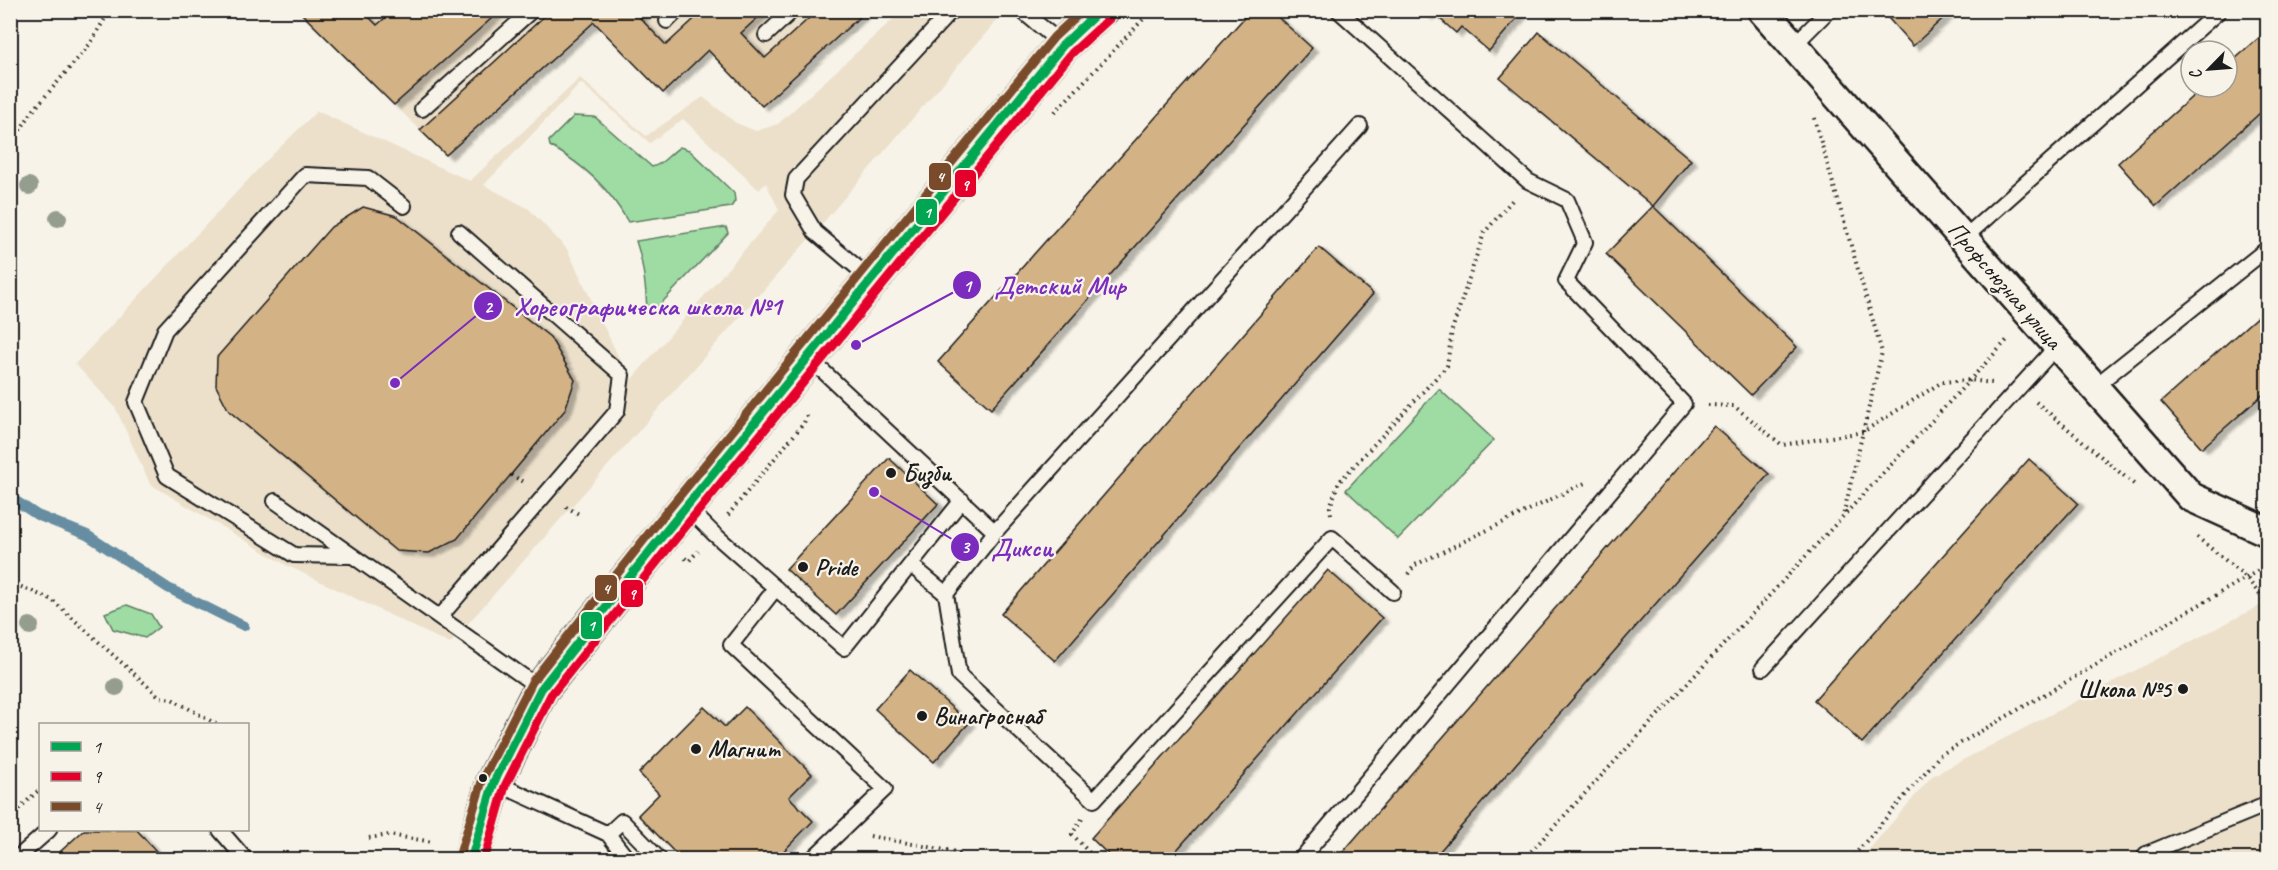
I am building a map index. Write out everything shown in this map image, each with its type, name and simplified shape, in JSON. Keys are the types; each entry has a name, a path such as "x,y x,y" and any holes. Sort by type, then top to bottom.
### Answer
{"street":[{"path":"471,860 494,782 541,689 1063,45 1101,10"},
{"name":"Профсоюзная улица","path":"1762,10 2191,497 2268,532"}],"lane":[{"path":"422,109 532,10"},
{"path":"667,21 678,10"},
{"path":"765,36 793,10"},
{"path":"872,280 815,232 793,195 796,179 952,10"},
{"path":"1022,10 1063,45"},
{"path":"1300,860 1684,404 1566,281 1585,242 1567,200 1528,181 1338,10"},
{"path":"1793,46 1829,10"},
{"path":"1964,238 2220,10"},
{"path":"946,594 995,532 1359,126"},
{"path":"352,556 294,555 167,476 136,402 165,330 305,175 368,178 404,206"},
{"path":"440,617 617,411 622,375 459,232"},
{"path":"2094,387 2268,248"},
{"path":"1763,668 2057,346"},
{"path":"807,360 824,372 995,532"},
{"path":"687,507 844,648 962,500"},
{"path":"275,501 541,689"},
{"path":"911,565 946,594 959,675 1094,800 1332,538 1393,592"},
{"path":"776,588 731,645 885,789 812,860"},
{"path":"494,782 608,834 628,860"},
{"path":"2144,860 2146,854 2268,804"},
{"path":"608,834 622,821 660,860"},
{"path":"15,860 48,831"},
{"path":"221,831 246,860"}],"path":[{"path":"10,145 32,112 90,44 110,10"},
{"path":"1813,114 1882,352 1842,517"},
{"path":"1332,538 1330,507 1339,482 1447,366 1452,330 1484,233 1528,181"},
{"path":"1523,860 2030,315"},
{"path":"1684,404 1734,406 1782,445 1863,432 1942,382 1970,380 2019,388"},
{"path":"1393,592 1415,565 1586,482"},
{"path":"1850,860 1940,754 2268,565"},
{"path":"10,582 52,600 160,697 172,699 214,723"},
{"path":"10,818 39,790"},
{"path":"1094,800 1072,834 1096,860"},
{"path":"841,830 956,852 967,860"},
{"path":"369,838 388,835 433,842"},
{"path":"946,860 956,852"}],"shaded area":[{"path":"298,11 867,11 762,106 708,50 663,93 594,22 446,155"},
{"path":"902,11 1005,11 815,232 450,644 286,565 150,484 115,407 75,364 263,164 317,111 470,181 580,78 646,136 703,97 736,123 756,131 778,124","holes":["581,83 650,143 683,119 759,190 766,183 779,210 630,381 567,249 529,209 484,185"]},
{"name":"Школа №5","path":"2267,602 2267,859 1860,860 1932,776"}],"green space":[{"path":"574,116 595,117 652,167 660,164 680,147 689,150 734,193 735,201 731,207 628,222 613,198 595,178 550,146 549,141"},
{"path":"726,227 728,233 651,314 647,310 644,275 636,241"},
{"path":"1439,389 1494,440 1398,539 1346,490"},
{"path":"127,605 151,614 159,627 145,638 113,629 105,613"}],"building":[{"path":"298,10 362,10 377,25 394,10 501,10 394,105"},
{"path":"551,10 648,10 640,18 666,45 704,10 766,10 741,33 765,58 818,10 867,10 762,106 708,50 663,93 594,22 446,155 420,130"},
{"path":"1251,10 1270,10 1312,48 991,409 938,362"},
{"path":"1421,10 1524,10 1489,51 1461,27 1456,33 1431,11 1427,16"},
{"path":"1881,10 1952,10 1913,46"},
{"path":"2268,30 2268,106 2156,206 2118,163 2190,99 2239,99 2239,55"},
{"path":"1539,32 1691,160 1653,206 1500,78"},
{"path":"1653,206 1797,347 1751,395 1606,254"},
{"path":"363,207 397,216 550,337 575,380 565,410 457,539 429,553 396,551 229,411 216,386 217,357 331,227"},
{"path":"1319,247 1373,294 1055,661 1001,614"},
{"path":"2268,307 2268,390 2202,448 2161,402"},
{"path":"1714,426 1769,474 1432,860 1336,860"},
{"path":"889,458 938,504 836,615 786,569"},
{"path":"2029,459 2078,503 1862,743 1814,700"},
{"path":"1328,570 1382,618 1168,860 1114,860 1091,838"},
{"name":"Винагроснаб","path":"910,670 969,723 934,762 875,709"},
{"path":"704,707 725,727 745,707 812,774 789,797 813,821 775,860 682,860 638,815 659,794 639,773"},
{"path":"83,831 138,831 164,860 51,860"}],"waterway":[{"path":"10,497 37,515 87,535 168,588 244,626"}],"transit line":[{"name":"4","path":"459,857 483,778 532,682 650,532 1054,37 1083,10"},
{"name":"1","path":"471,860 494,782 541,689 659,540 1063,45 1100,10"},
{"name":"9","path":"484,860 505,786 551,695 1072,53 1109,19"}],"place":[{"name":"Детский Мир","path":"856,345"},
{"name":"Хореографическа школа №1","path":"395,383"},
{"name":"Бизби","path":"891,473"},
{"name":"Дикси","path":"874,492"},
{"name":"Pride","path":"803,567"},
{"name":"Школа №5","path":"2183,689"},
{"name":"Винагроснаб","path":"922,716"},
{"name":"Магнит","path":"696,749"}]}
